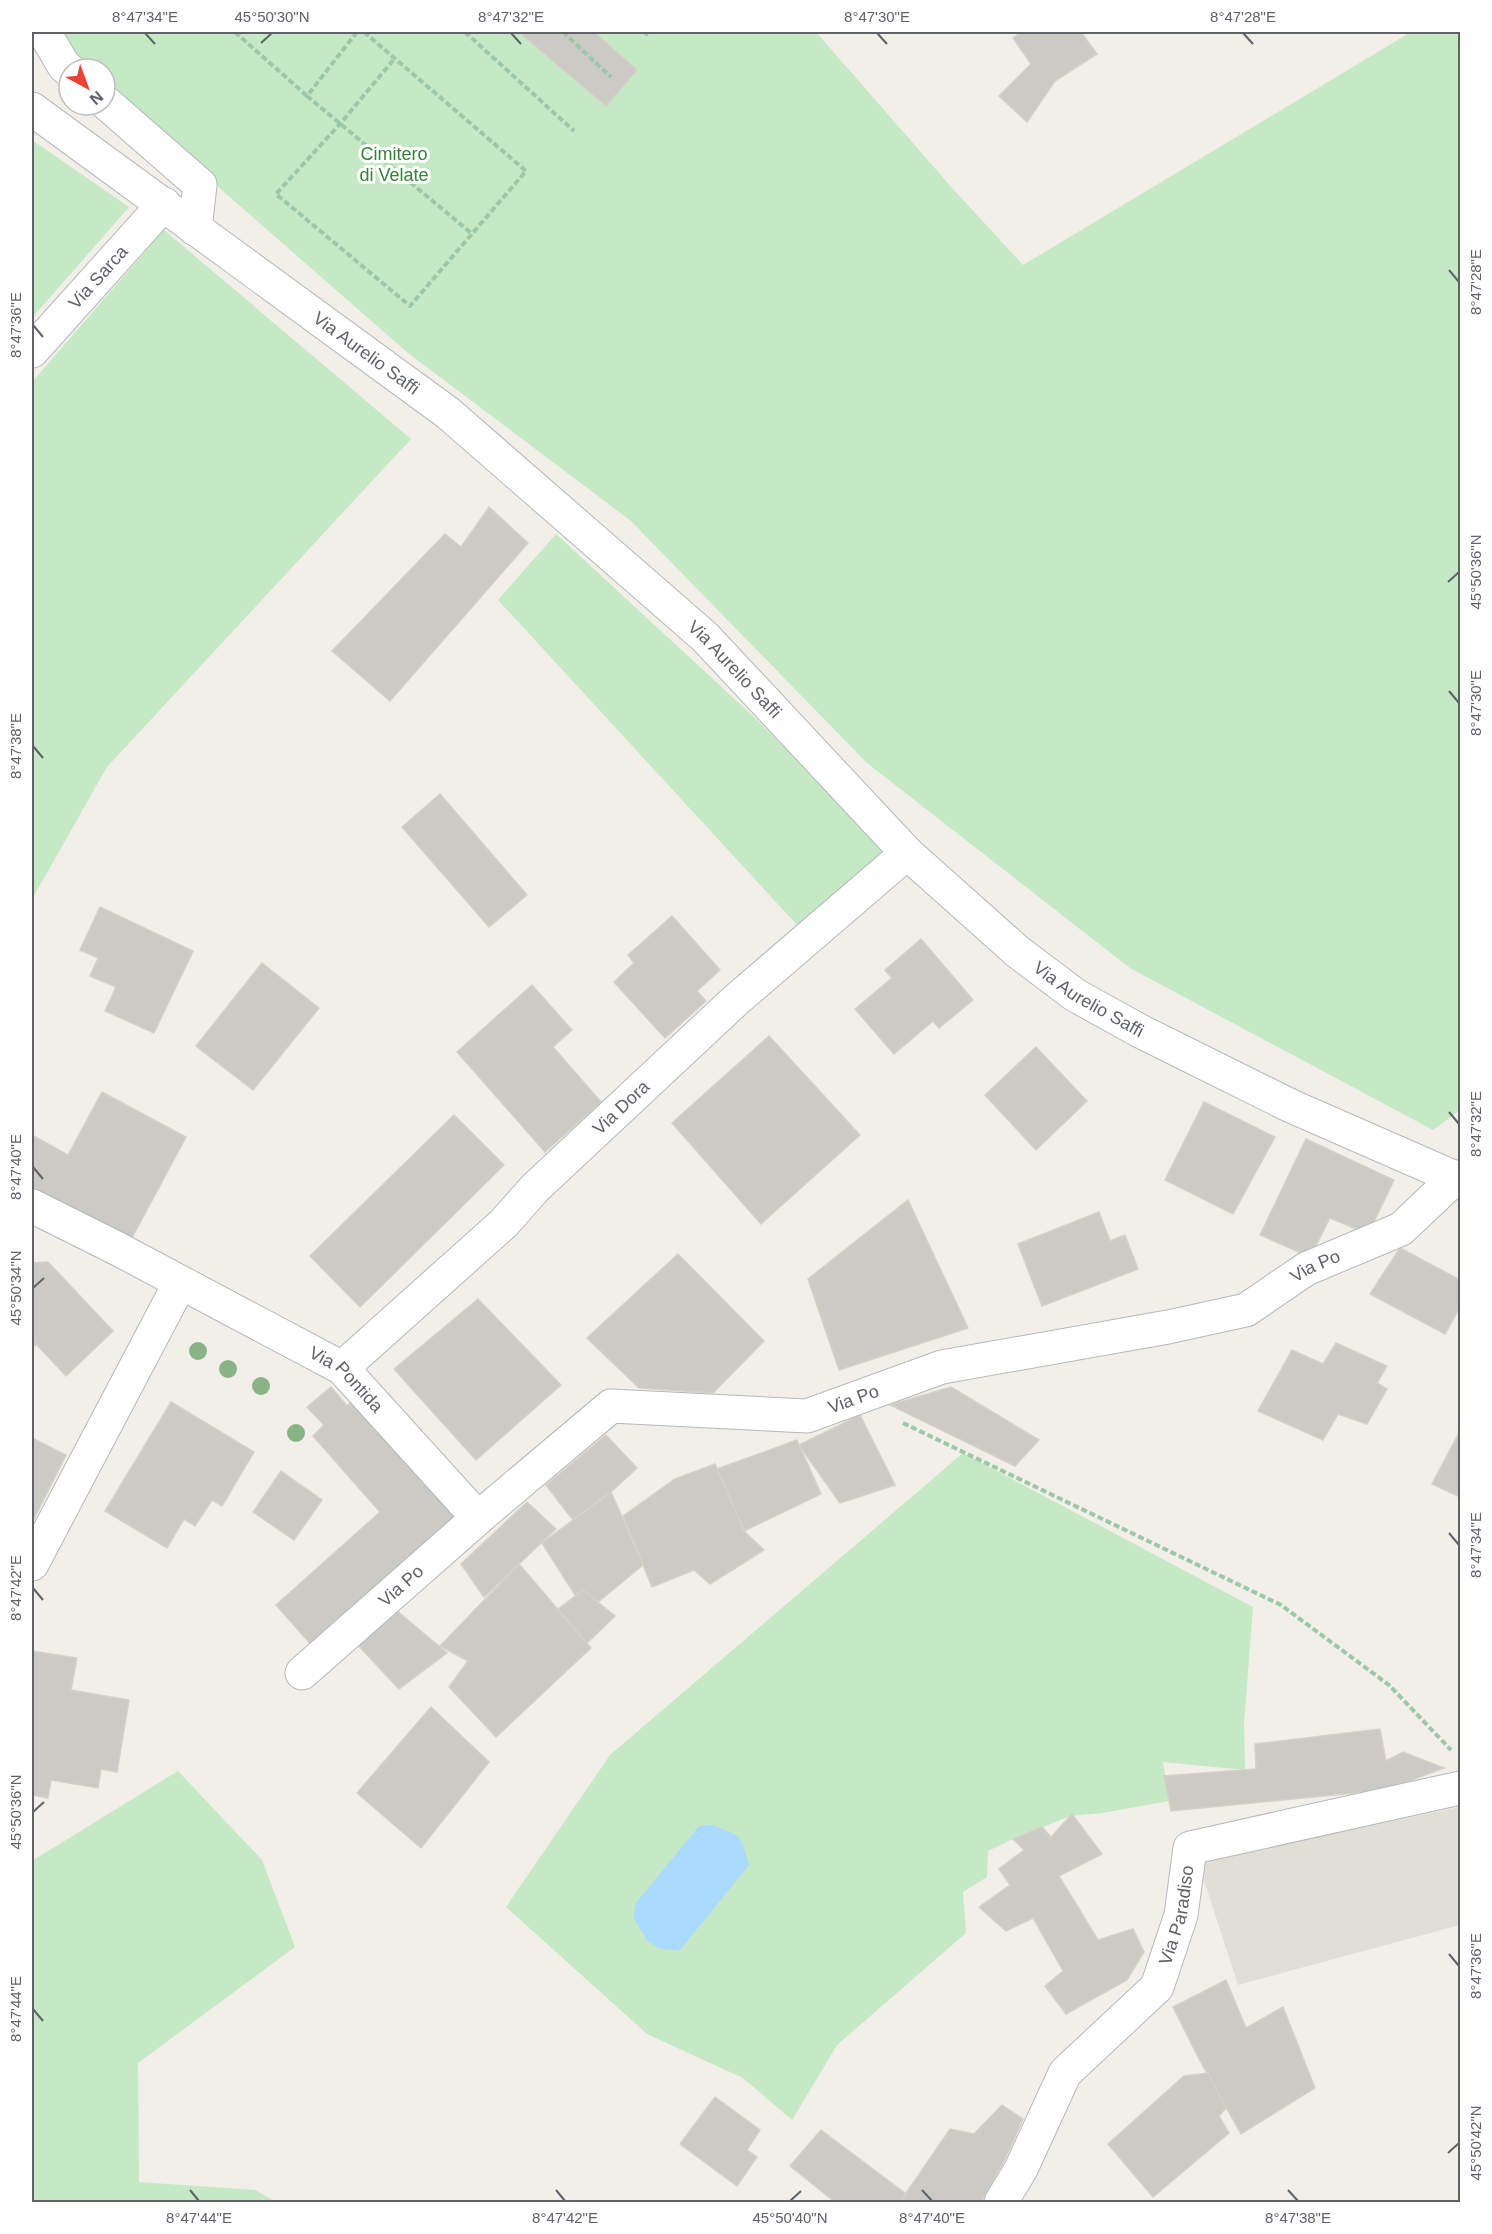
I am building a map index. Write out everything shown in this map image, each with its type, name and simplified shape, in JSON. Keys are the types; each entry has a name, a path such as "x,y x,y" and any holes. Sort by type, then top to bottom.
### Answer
{"street":[{"path":"44,32 59,57"},
{"name":"Via Aurelio Saffi","path":"32,109 448,413 705,637 907,853 1018,952 1075,995 1140,1031 1292,1106 1458,1178"},
{"path":"117,112 200,185 195,229"},
{"name":"Via Sarca","path":"32,351 164,204"},
{"name":"Via Dora","path":"342,1368 504,1223 535,1188 736,1000 907,853"},
{"name":"Via Po","path":"302,1673 478,1518 611,1406 807,1416 942,1366 1168,1327 1246,1310 1306,1269 1401,1229 1458,1178"},
{"name":"Via Pontida","path":"32,1206 342,1368 478,1518"},
{"path":"32,1564 180,1283"},
{"name":"Via Paradiso","path":"1001,2202 1021,2169 1065,2073 1157,1987 1181,1915 1190,1848 1459,1773"}],"path":[{"path":"235,32 340,124 471,232"},
{"path":"307,96 357,32"},
{"path":"364,32 395,58 526,171 471,232 410,306 276,194 340,124 395,58"},
{"path":"465,32 574,131"},
{"path":"562,32 611,77"},
{"path":"853,1399 1281,1605 1389,1685 1452,1751 1459,1773"}],"shaded area":[{"path":"1460,1807 1460,1925 1238,1985 1198,1862"}],"green space":[{"name":"Cimitero di Velate","path":"54,32 816,32 953,189 1023,265 1411,32 1460,32 1460,1110 1433,1130 1130,968 867,763 631,521 408,353 117,98 117,57 74,57"},
{"path":"32,140 129,207 32,318"},
{"path":"164,230 411,439 107,767 32,899 32,382"},
{"path":"556,534 754,717 889,851 798,926 498,600"},
{"path":"963,1453 1253,1607 1244,1723 1245,1770 1163,1762 1169,1801 1102,1813 1070,1816 988,1851 987,1877 963,1892 966,1933 837,2045 792,2120 743,2078 647,2034 506,1907 610,1755"},
{"path":"178,1771 262,1860 295,1947 138,2063 139,2182 255,2190 276,2202 32,2202 32,1861"}],"water":[{"path":"713,1825 739,1838 749,1865 680,1950 661,1949 648,1942 633,1917 636,1903 699,1826"}],"building":[{"path":"519,32 594,32 637,70 606,106"},
{"path":"1021,32 1081,32 1097,54 1055,81 1027,122 999,96 1031,64 1013,38"},
{"path":"489,507 528,543 390,701 332,651 445,534 461,547"},
{"path":"440,794 527,895 489,927 402,827"},
{"path":"100,907 193,951 154,1033 105,1011 116,987 90,976 98,958 80,950"},
{"path":"672,916 720,970 697,991 706,1001 665,1038 614,982 634,963 628,955"},
{"path":"921,939 973,1000 939,1028 933,1021 894,1054 855,1009 892,978 885,970"},
{"path":"262,963 319,1008 253,1090 196,1046"},
{"path":"532,985 572,1030 553,1047 601,1102 545,1152 457,1052"},
{"path":"769,1036 860,1135 761,1224 672,1123"},
{"path":"1036,1047 1087,1101 1036,1150 985,1095"},
{"path":"102,1092 186,1137 127,1247 32,1196 32,1135 68,1155"},
{"path":"1204,1102 1275,1137 1233,1214 1165,1180"},
{"path":"454,1115 504,1165 360,1307 310,1256"},
{"path":"1306,1139 1394,1180 1368,1234 1330,1218 1310,1257 1260,1235"},
{"path":"908,1200 968,1328 839,1370 808,1279"},
{"path":"1099,1212 1110,1241 1125,1235 1138,1269 1042,1306 1018,1244"},
{"path":"1400,1248 1460,1280 1460,1307 1445,1334 1370,1294"},
{"path":"678,1254 764,1341 713,1393 639,1388 587,1338"},
{"path":"48,1262 113,1331 66,1376 36,1344 32,1348 32,1263"},
{"path":"478,1299 561,1385 476,1460 394,1369"},
{"path":"1336,1343 1387,1366 1377,1383 1387,1389 1367,1424 1338,1414 1323,1440 1258,1411 1292,1350 1323,1364"},
{"path":"331,1387 347,1406 353,1400 460,1521 315,1649 276,1605 380,1512 313,1436 324,1425 307,1407"},
{"path":"951,1387 1039,1440 1015,1466 890,1405"},
{"path":"171,1402 254,1452 222,1506 212,1500 195,1526 184,1519 167,1548 105,1511"},
{"path":"860,1415 895,1485 840,1503 799,1445"},
{"path":"1460,1431 1460,1497 1432,1484"},
{"path":"606,1435 637,1468 611,1492 573,1520 546,1485"},
{"path":"32,1438 66,1455 32,1523"},
{"path":"797,1440 821,1494 744,1531 717,1469"},
{"path":"715,1464 744,1531 764,1550 710,1584 694,1570 652,1587 623,1516 675,1479"},
{"path":"281,1471 322,1500 294,1540 253,1512"},
{"path":"611,1492 643,1565 598,1602 583,1590 575,1595 542,1543"},
{"path":"527,1502 556,1529 484,1597 461,1564"},
{"path":"519,1564 591,1648 496,1737 449,1687 468,1661 440,1646"},
{"path":"583,1590 615,1616 587,1643 558,1609"},
{"path":"397,1611 447,1653 399,1689 356,1643"},
{"path":"32,1651 77,1658 71,1690 129,1700 117,1772 101,1769 98,1788 51,1780 48,1798 32,1795"},
{"path":"431,1707 489,1762 421,1848 357,1793"},
{"path":"1380,1729 1386,1761 1403,1752 1444,1768 1385,1790 1171,1811 1164,1776 1256,1769 1255,1744"},
{"path":"1072,1814 1102,1854 1059,1876 1098,1940 1133,1929 1144,1952 1127,1980 1066,2014 1045,1986 1063,1971 1033,1918 1006,1931 979,1907 1010,1885 999,1869 1024,1850 1013,1839 1042,1827 1051,1837"},
{"path":"1226,1980 1246,2028 1283,2007 1315,2088 1241,2134 1173,2007"},
{"path":"1208,2073 1226,2108 1219,2116 1229,2133 1153,2197 1108,2144 1184,2076"},
{"path":"715,2097 760,2130 747,2150 757,2157 737,2186 680,2144"},
{"path":"1002,2105 1023,2119 1005,2159 981,2202 900,2202 950,2129 974,2134"},
{"path":"821,2130 906,2194 900,2202 835,2202 790,2166"}]}
